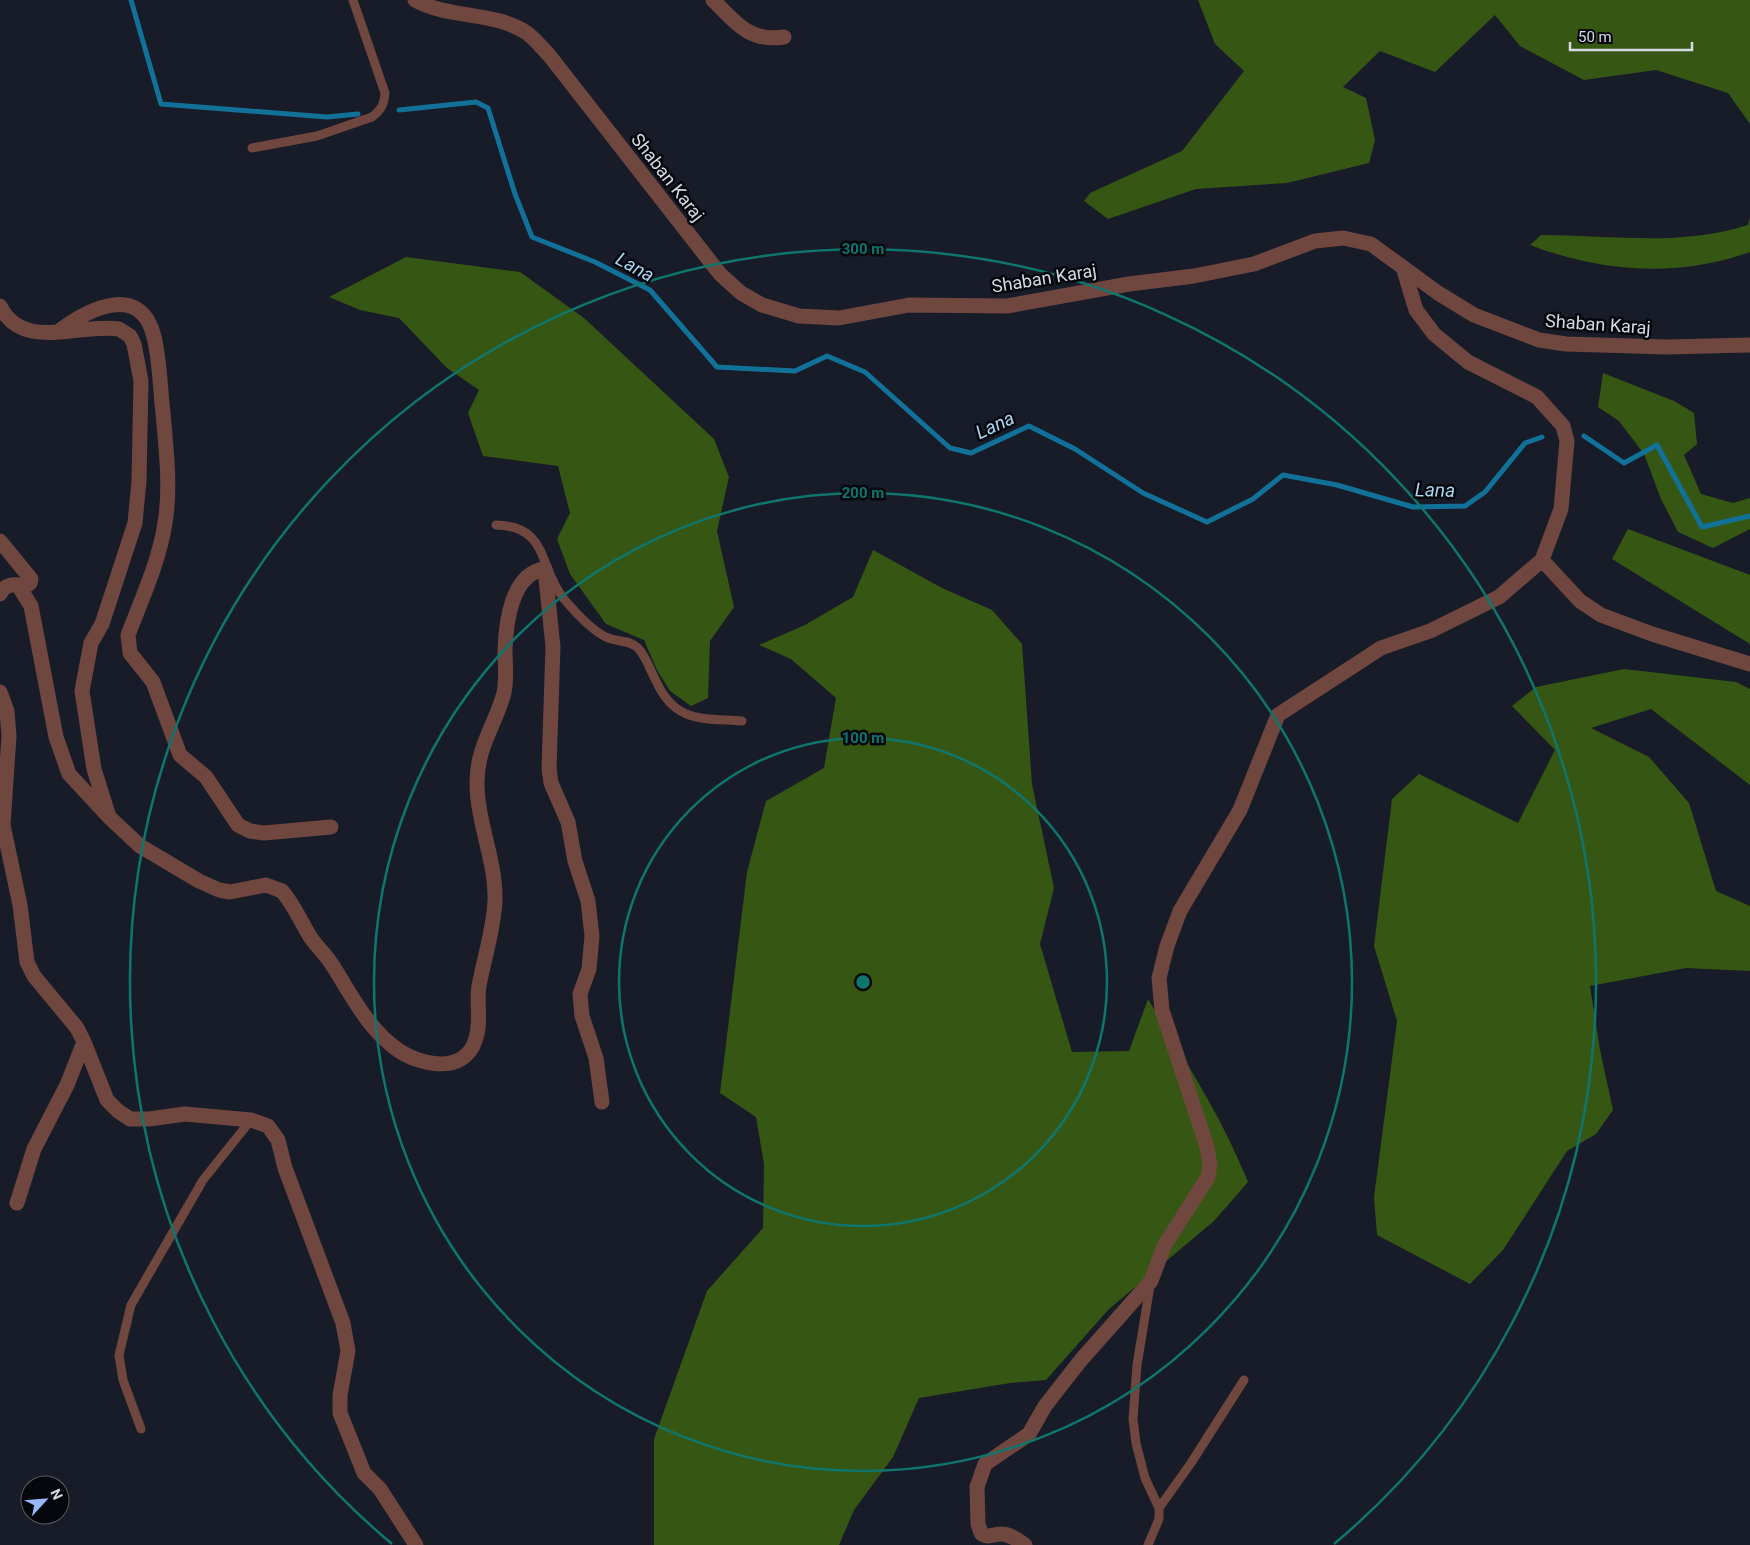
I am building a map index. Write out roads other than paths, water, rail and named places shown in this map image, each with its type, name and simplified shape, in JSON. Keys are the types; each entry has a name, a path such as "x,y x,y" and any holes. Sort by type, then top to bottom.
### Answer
{"street":[{"name":"Shaban Karaj","path":"415,0 454,13 497,20 527,33 549,55 720,274 741,293 783,312 839,318 909,305 1007,306 1129,284 1194,276 1254,264 1315,241 1343,238 1371,244 1438,293 1474,316 1539,340 1566,344 1666,347 1750,345"},
{"path":"713,0 739,26 755,36 770,39 784,37"},
{"path":"1025,1545 1010,1536 1001,1534 991,1537 984,1536 981,1532 976,1502 980,1473 985,1464 1029,1434 1045,1406 1082,1360 1151,1281 1164,1246 1208,1177 1210,1164 1207,1148 1162,1010 1159,978 1167,946 1180,911 1240,810 1278,715 1381,648 1430,631 1499,597 1542,560 1561,509 1567,441 1563,426 1537,397 1468,362 1434,334 1416,310 1403,267"},
{"path":"59,332 87,312 101,306 113,304 124,305 142,314 154,336 167,473 166,522 157,561 128,635 130,653 153,682 180,755 206,777 238,825 250,831 264,833 331,827"},
{"path":"0,306 5,317 22,330 32,333 111,328 125,332 134,344 141,381 139,481 135,523 102,624 90,643 82,690 94,769 109,817"},
{"path":"0,541 31,579 30,583 22,590"},
{"path":"1542,560 1580,601 1601,615 1652,634 1750,664"},
{"path":"0,594 3,588 11,584 18,585 31,606 56,737 69,774 90,800 140,846 212,887 230,892 266,885 282,891 373,1027 397,1049 412,1058 439,1064 462,1059 469,1053 476,1041 478,989 495,899 477,786 478,764 482,748 501,705 506,684 505,648 512,606 518,586 526,576 536,570 545,569 553,647 549,768 551,783 568,822 575,861 588,901 592,936 589,969 580,994 582,1016 596,1058 602,1102"},
{"path":"0,692 7,711 9,736 3,824 20,905 27,962 34,976 58,1003 84,1042 107,1100 130,1119 149,1119 185,1114 251,1120 268,1126 278,1140 286,1168 343,1322 348,1351 340,1395 340,1413 348,1437 364,1472 380,1489 416,1545"},
{"path":"17,1203 34,1149 67,1085 84,1042"}],"lane":[{"path":"252,148 317,136 372,117 384,104 385,93 354,0"},
{"path":"496,525 512,525 527,533 540,547 545,569 563,598 592,627 606,637 636,646 647,660 656,683 668,702 679,712 696,717 742,721"},
{"path":"141,1429 123,1380 119,1355 131,1305 203,1180 251,1120"},
{"path":"1148,1545 1159,1518 1159,1508 1145,1478 1136,1443 1133,1419 1137,1365 1151,1281"},
{"path":"1159,1508 1191,1463 1244,1380"}],"waterway":[{"path":"131,0 161,104 327,117 358,114"},
{"name":"Lana","path":"399,110 476,102 488,108 515,194 532,237 595,262 650,290 717,367 795,371 827,356 865,372 950,448 971,453 1029,426 1075,449 1143,493 1207,522 1253,499 1283,475 1337,485 1413,507 1465,506 1485,492 1525,443 1542,437"},
{"name":"Lana","path":"1584,436 1624,463 1657,445 1702,527 1750,516"}]}
